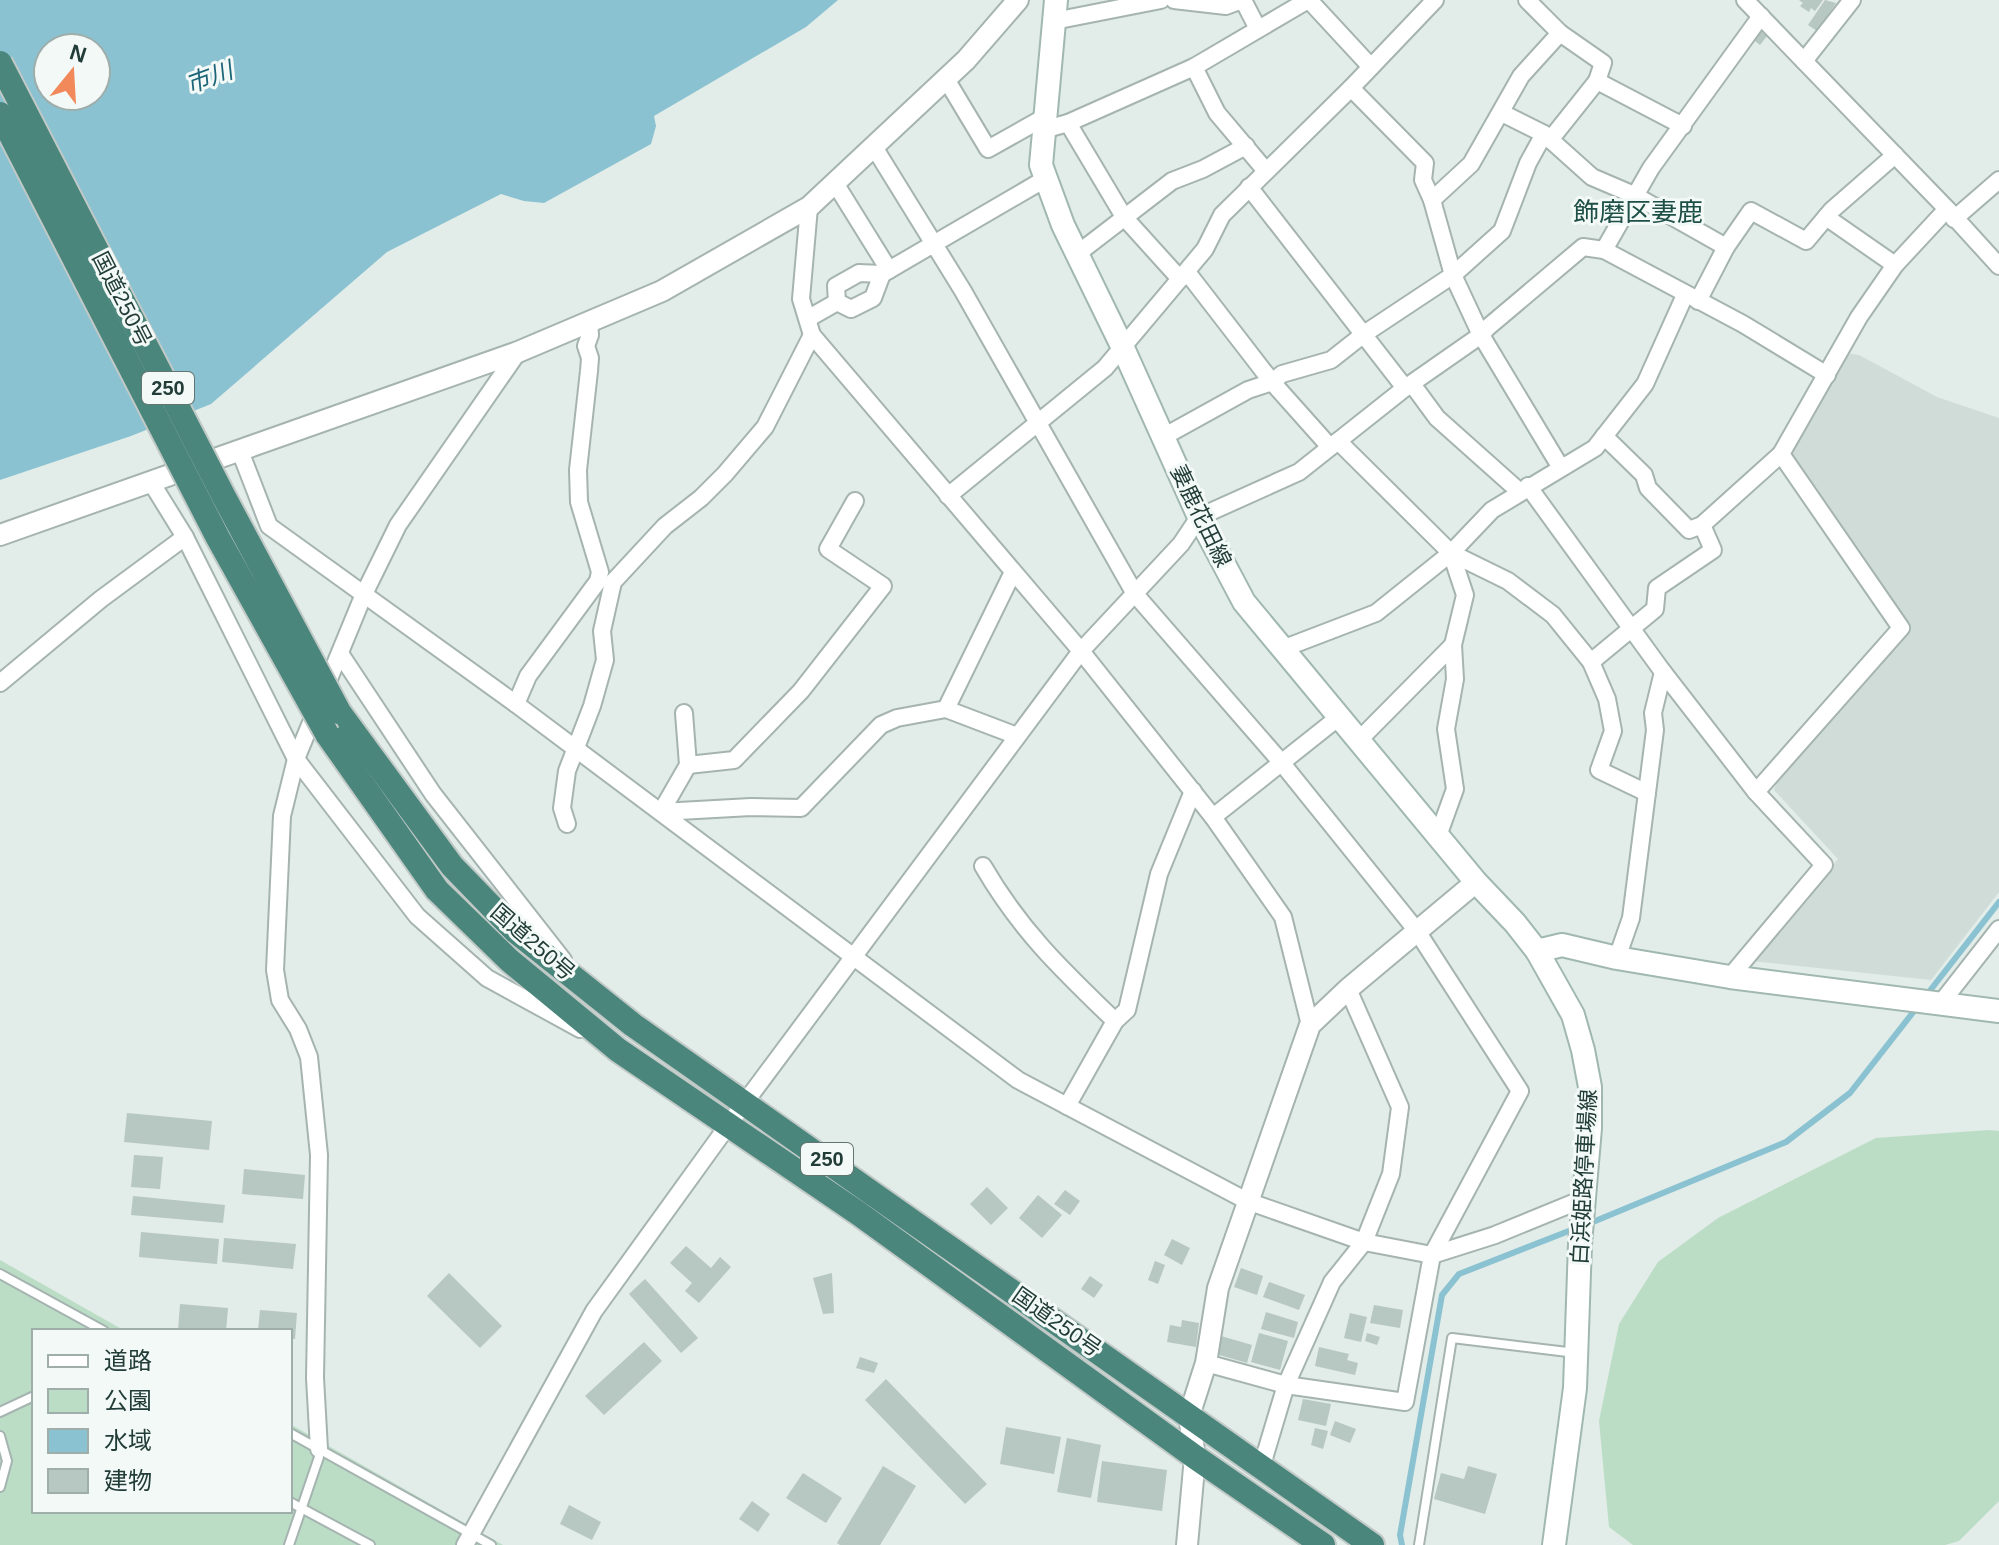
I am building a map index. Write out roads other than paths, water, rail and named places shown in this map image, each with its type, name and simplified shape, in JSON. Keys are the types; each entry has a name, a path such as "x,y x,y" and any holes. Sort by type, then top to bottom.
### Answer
{"highway":[{"name":"国道250号","path":"0,63 339,712 452,866 515,931 633,1025 1372,1545"},
{"name":"国道250号","path":"0,114 218,538 327,734 437,890 509,960 618,1050 858,1213 1195,1457 1323,1545"}],"main road":[{"name":"妻鹿花田線","path":"1055,10 1041,165 1077,254 1199,517 1244,602 1537,951"},
{"path":"1537,951 1562,945 1617,958 1730,977 1999,1011"},
{"name":"白浜姫路停車場線","path":"1537,951 1573,1015 1590,1087 1575,1388 1554,1545"}],"street":[{"path":"0,535 518,352 662,291 809,207 966,60 1018,0"},
{"path":"1055,10 1161,0"},
{"path":"1174,0 1226,6 1252,0"},
{"path":"1243,0 1258,29"},
{"path":"946,79 988,149 1044,124 1068,123 1194,67 1309,0 1371,67"},
{"path":"948,496 1105,368 1205,249 1222,215 1435,0"},
{"path":"1163,437 1282,374 1331,360 1364,334 1453,275 1502,231 1528,163 1597,81 1603,63 1560,33 1527,0"},
{"path":"1745,0 1999,266"},
{"path":"1804,61 1852,0"},
{"path":"1604,250 1634,195 1761,16"},
{"path":"1432,200 1471,164 1521,76 1560,33"},
{"path":"1194,67 1217,113 1266,171"},
{"path":"1597,81 1683,126"},
{"path":"1351,88 1425,163 1423,180 1432,200 1453,275 1481,335 1561,468"},
{"path":"1502,113 1547,137 1592,177 1634,195 1726,247"},
{"path":"1068,123 1124,217 1183,275 1272,382 1451,553 1508,581 1553,615 1591,662 1607,699 1613,731 1599,770 1647,793"},
{"path":"1077,254 1172,181 1203,169 1246,146"},
{"path":"874,147 1135,594 1281,762 1417,931 1520,1091 1432,1255 1405,1402 1286,1385 1206,1363"},
{"path":"1282,649 1376,613 1451,553 1492,510 1595,448 1645,384 1691,298 1751,211 1806,241 1826,217 1895,155"},
{"path":"837,302 836,286 859,273 886,272 1045,179"},
{"path":"1604,436 1644,475 1648,488 1689,530 1702,525 1781,454 1859,317 1895,265 1951,214 1999,180"},
{"path":"835,183 886,272"},
{"path":"1249,187 1364,334 1437,418 1524,489 1756,792 1824,865 1730,977"},
{"path":"809,207 801,299 812,335 1081,651 1213,817 1283,917 1310,1025"},
{"path":"1826,217 1895,265"},
{"path":"469,1540 594,1311 729,1124 1081,651 1181,544 1199,517 1299,472 1408,386 1481,335 1583,247 1604,250 1743,324 1827,375"},
{"path":"837,302 851,309 873,298 886,272"},
{"path":"809,318 837,302"},
{"path":"516,704 528,676 598,581 600,572 579,502 578,470 590,358 586,346 590,335 589,321"},
{"path":"567,824 562,808 567,771 592,706 605,660 602,631 613,582 665,526 701,498 725,474 765,427 812,335"},
{"path":"319,1449 315,1378 317,1141 309,1057 298,1029 280,1000 275,970 282,816 296,759 364,594 398,525 518,352"},
{"path":"240,451 269,526 516,704 1018,1080 1247,1201 1364,1242 1432,1255 1583,1206"},
{"path":"1756,792 1901,628 1781,454"},
{"path":"151,482 185,537 296,759 417,916 487,978 618,1050"},
{"path":"688,765 734,760 801,691 883,586 828,549 855,501"},
{"path":"1591,662 1655,609 1657,588 1713,550 1702,525"},
{"path":"0,683 101,599 185,537"},
{"path":"1438,836 1455,789 1446,729 1455,679 1453,645 1465,595 1451,553"},
{"path":"946,709 1013,572"},
{"path":"1359,740 1453,645"},
{"path":"341,655 433,794 584,986"},
{"path":"1617,958 1631,918 1655,730 1653,713 1663,672"},
{"path":"661,812 751,807 801,808 881,725 897,718 946,709 1017,736"},
{"path":"661,812 688,765 684,713"},
{"path":"1213,817 1339,717"},
{"path":"1067,1106 1115,1021 1127,1010 1159,874 1193,791"},
{"path":"983,866 1006,906 1049,958 1115,1021"},
{"path":"1187,1545 1195,1457 1189,1416 1206,1363 1218,1288 1310,1025 1348,989 1476,882"},
{"path":"1941,1003 1999,929"},
{"path":"1262,1465 1286,1385 1332,1282 1364,1242 1391,1174 1400,1107 1348,989"}],"lane":[{"path":"0,1274 100,1329"},
{"path":"1419,1545 1452,1338 1576,1353"},
{"path":"0,1412 32,1397"},
{"path":"292,1434 469,1540 491,1545"},
{"path":"0,1436 7,1461 0,1487"},
{"path":"289,1545 319,1449"},
{"path":"292,1503 370,1545"}],"water":[{"name":"市川","path":"0,0 838,0 806,27 654,116 656,126 651,144 544,203 501,194 387,252 211,404 131,436 0,480"}],"waterway":[{"path":"1925,997 1999,902"},
{"path":"1588,1224 1786,1142 1850,1093 1918,1006"},
{"path":"1402,1545 1400,1535 1442,1295 1459,1274 1574,1229"}],"district":[{"name":"飾磨区妻鹿","path":"1638,212"}]}
